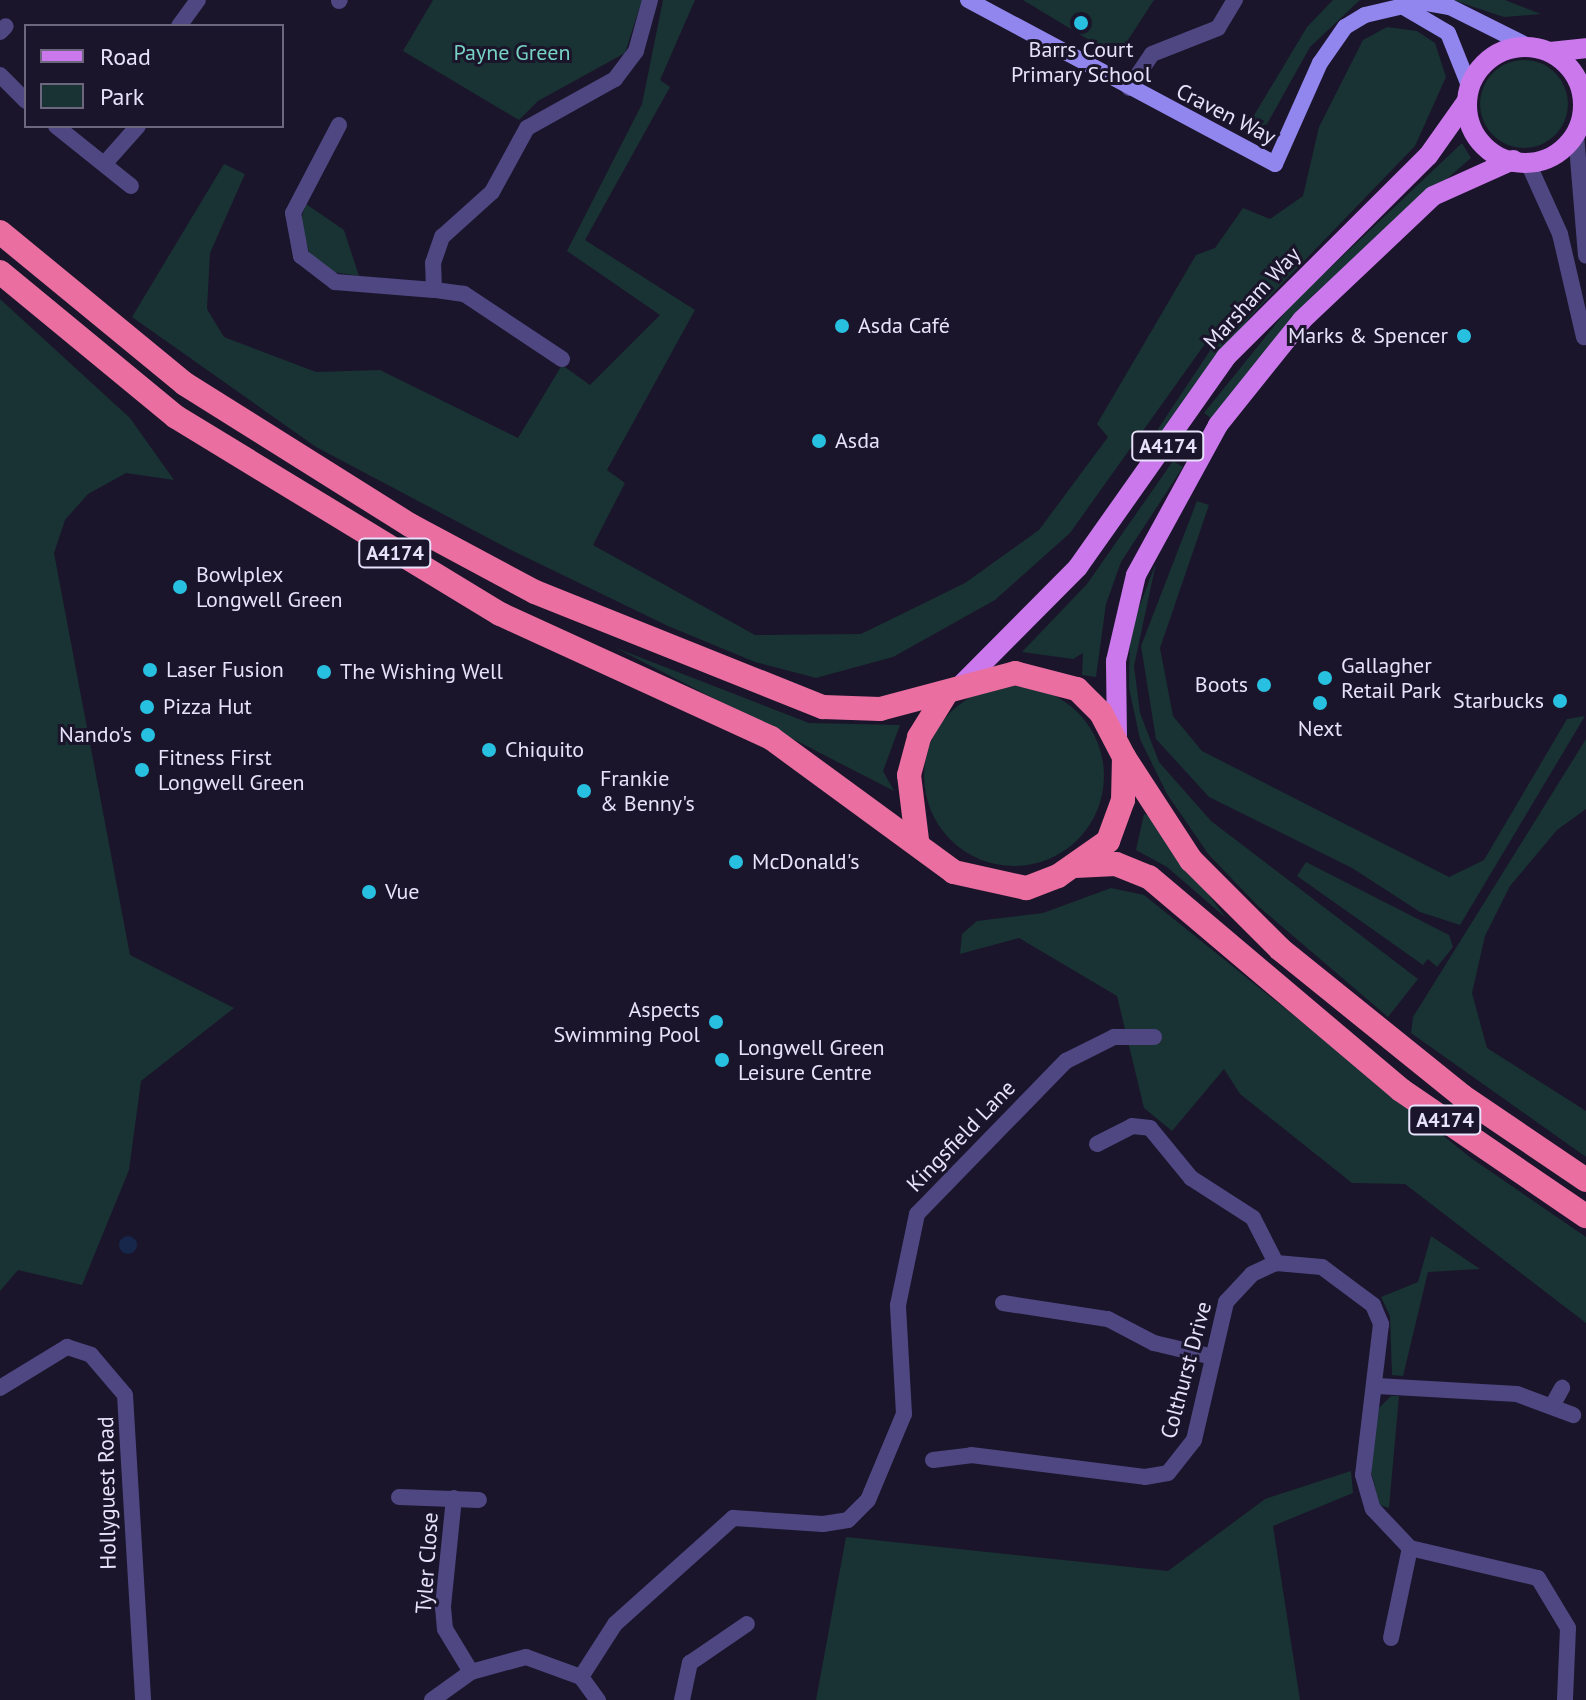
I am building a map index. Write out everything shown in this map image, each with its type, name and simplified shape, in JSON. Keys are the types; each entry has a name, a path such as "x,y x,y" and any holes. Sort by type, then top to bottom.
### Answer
{"highway":[{"name":"A4174","path":"0,232 185,384 410,525 535,592 799,701 880,709 954,688 1041,674 1077,689 1120,746 1191,860 1280,949 1462,1096 1586,1180"},
{"name":"A4174","path":"0,272 176,417 404,559 500,614 771,738 917,840 954,872 999,888 1026,888 1075,866 1108,841 1123,800 1120,746"},
{"name":"A4174","path":"917,840 909,775 919,737 954,688"},
{"name":"A4174","path":"1075,866 1116,864 1149,877 1401,1090 1586,1216"}],"main road":[{"name":"A4174","path":"1468,95 1493,56 1540,49 1586,48"},
{"path":"1540,49 1578,79 1580,125"},
{"path":"1468,95 1484,147 1520,162"},
{"name":"Marsham Way","path":"954,688 1078,567 1226,357 1428,156 1468,95"},
{"name":"A4174","path":"1120,746 1116,661 1136,575 1218,425 1302,320 1433,196 1520,162 1547,159 1580,125"}],"street":[{"path":"180,24 198,0"},
{"path":"434,290 442,237 492,192 527,128 615,79 636,51 650,0"},
{"name":"Craven Way","path":"968,0 1275,164 1320,63 1345,27 1402,6 1450,7 1540,49"},
{"path":"1129,88 1152,54 1218,28 1235,0"},
{"path":"1402,6 1448,33 1468,95"},
{"path":"0,75 24,99"},
{"path":"339,125 293,213 301,256 335,282 464,294 562,359"},
{"path":"1580,125 1586,256"},
{"path":"59,128 106,162 131,186"},
{"path":"106,162 136,128"},
{"path":"1520,162 1556,220 1585,332 1586,355"},
{"name":"Kingsfield Lane","path":"581,1677 615,1624 733,1518 823,1524 848,1520 868,1500 904,1414 898,1305 917,1214 1066,1061 1114,1037 1154,1037"},
{"path":"1097,1144 1132,1126 1150,1128 1191,1178 1253,1218 1276,1263 1322,1267 1373,1305 1381,1324 1377,1386 1363,1475 1385,1528 1410,1548 1538,1578 1568,1628 1565,1700"},
{"name":"Colthurst Drive","path":"933,1460 971,1455 1168,1473 1194,1440 1209,1356 1226,1302 1252,1274 1276,1263"},
{"path":"1003,1303 1108,1319 1154,1343 1209,1356"},
{"name":"Hollyguest Road","path":"0,1388 60,1349 83,1349 125,1395 133,1461 131,1576 143,1700"},
{"path":"1377,1386 1517,1394 1573,1415"},
{"path":"1552,1406 1562,1388"},
{"name":"Tyler Close","path":"399,1497 479,1500"},
{"name":"Tyler Close","path":"454,1498 444,1618 471,1672"},
{"path":"1391,1638 1410,1548"},
{"path":"682,1700 690,1663 747,1624"},
{"path":"432,1700 471,1672 526,1657 581,1677 598,1700"}],"green space":[{"name":"Payne Green","path":"433,0 642,0 625,53 538,101 519,120 403,51"},
{"path":"663,0 695,0 660,80 670,87 585,240 695,310 607,470 625,483 593,545 755,635 861,634 965,583 1039,530 1108,437 1097,424 1196,255 1215,248 1243,208 1270,219 1303,196 1319,127 1363,40 1387,27 1417,31 1435,43 1446,77 1415,146 1251,316 1161,437 1158,429 1233,316 1222,320 1070,533 995,600 893,657 816,678 755,662 668,626 509,549 316,447 132,317 224,164 245,174 210,253 207,309 224,337 316,372 380,370 518,438 562,365 590,385 660,315 567,251 642,104"},
{"path":"1023,0 1154,0 1117,57"},
{"path":"1333,0 1360,0 1310,47 1267,124 1244,132 1307,27"},
{"path":"1453,0 1505,0 1541,14 1504,17"},
{"path":"1524,60 1549,67 1561,79 1568,104 1561,129 1549,141 1524,148 1499,141 1487,129 1480,104 1487,79 1499,67"},
{"path":"1462,143 1471,158 1313,295 1212,419 1204,413 1292,304"},
{"path":"306,204 344,230 359,276 332,272 310,255 300,222"},
{"path":"0,299 130,418 174,480 126,473 88,494 65,520 54,553 130,955 234,1008 141,1081 129,1170 82,1285 18,1270 0,1291"},
{"path":"1173,461 1183,467 1121,562 1106,604 1096,677 1082,675 1083,653 1073,659 1022,652 1087,584"},
{"path":"1197,501 1209,505 1160,648 1173,716 1202,751 1449,877 1484,860 1567,719 1585,716 1460,925 1420,912 1352,868 1209,797 1156,739 1141,646"},
{"path":"1156,563 1134,666 1140,713 1159,762 1211,821 1418,979 1388,1017 1258,906 1209,855 1167,794 1140,739 1129,688 1130,631"},
{"path":"616,648 809,723 900,725 883,771 894,791"},
{"path":"1014,686 1049,692 1078,712 1098,741 1104,776 1098,811 1078,840 1049,860 1014,866 979,860 950,840 930,811 924,776 930,741 950,712 979,692"},
{"path":"1586,739 1586,809 1557,830 1510,886 1485,936 1472,993 1487,1048 1586,1111 1586,1157 1411,1033 1413,1017"},
{"path":"1144,814 1150,816 1226,918 1167,867 1136,850"},
{"path":"1306,862 1449,935 1453,947 1437,967 1428,959 1423,965 1297,876"},
{"path":"1111,888 1144,895 1471,1158 1586,1237 1586,1323 1405,1184 1352,1183 1240,1094 1224,1069 1172,1131 1144,1108 1117,996 1019,938 960,954 962,934 977,921 1043,913"},
{"path":"1431,1236 1480,1269 1428,1272 1403,1376 1392,1375 1390,1316 1381,1297 1418,1282"},
{"path":"1391,1396 1399,1396 1389,1508 1379,1505 1370,1467 1379,1408"},
{"path":"1351,1471 1353,1493 1273,1526 1300,1700 816,1700 846,1537 1168,1571 1265,1499"}],"water":[{"path":"124,1236 132,1236 137,1245 135,1252 124,1254 119,1249 119,1241"}],"place":[{"name":"Barrs Court Primary School","path":"1081,23"},
{"name":"Asda Café","path":"842,326"},
{"name":"Marks & Spencer","path":"1464,336"},
{"name":"Asda","path":"819,441"},
{"name":"Bowlplex Longwell Green","path":"180,587"},
{"name":"Laser Fusion","path":"150,670"},
{"name":"The Wishing Well","path":"324,672"},
{"name":"Gallagher Retail Park","path":"1325,678"},
{"name":"Boots","path":"1264,685"},
{"name":"Starbucks","path":"1560,701"},
{"name":"Next","path":"1320,703"},
{"name":"Pizza Hut","path":"147,707"},
{"name":"Nando's","path":"148,735"},
{"name":"Chiquito","path":"489,750"},
{"name":"Fitness First Longwell Green","path":"142,770"},
{"name":"Frankie & Benny's","path":"584,791"},
{"name":"McDonald's","path":"736,862"},
{"name":"Vue","path":"369,892"},
{"name":"Aspects Swimming Pool","path":"716,1022"},
{"name":"Longwell Green Leisure Centre","path":"722,1060"}]}
